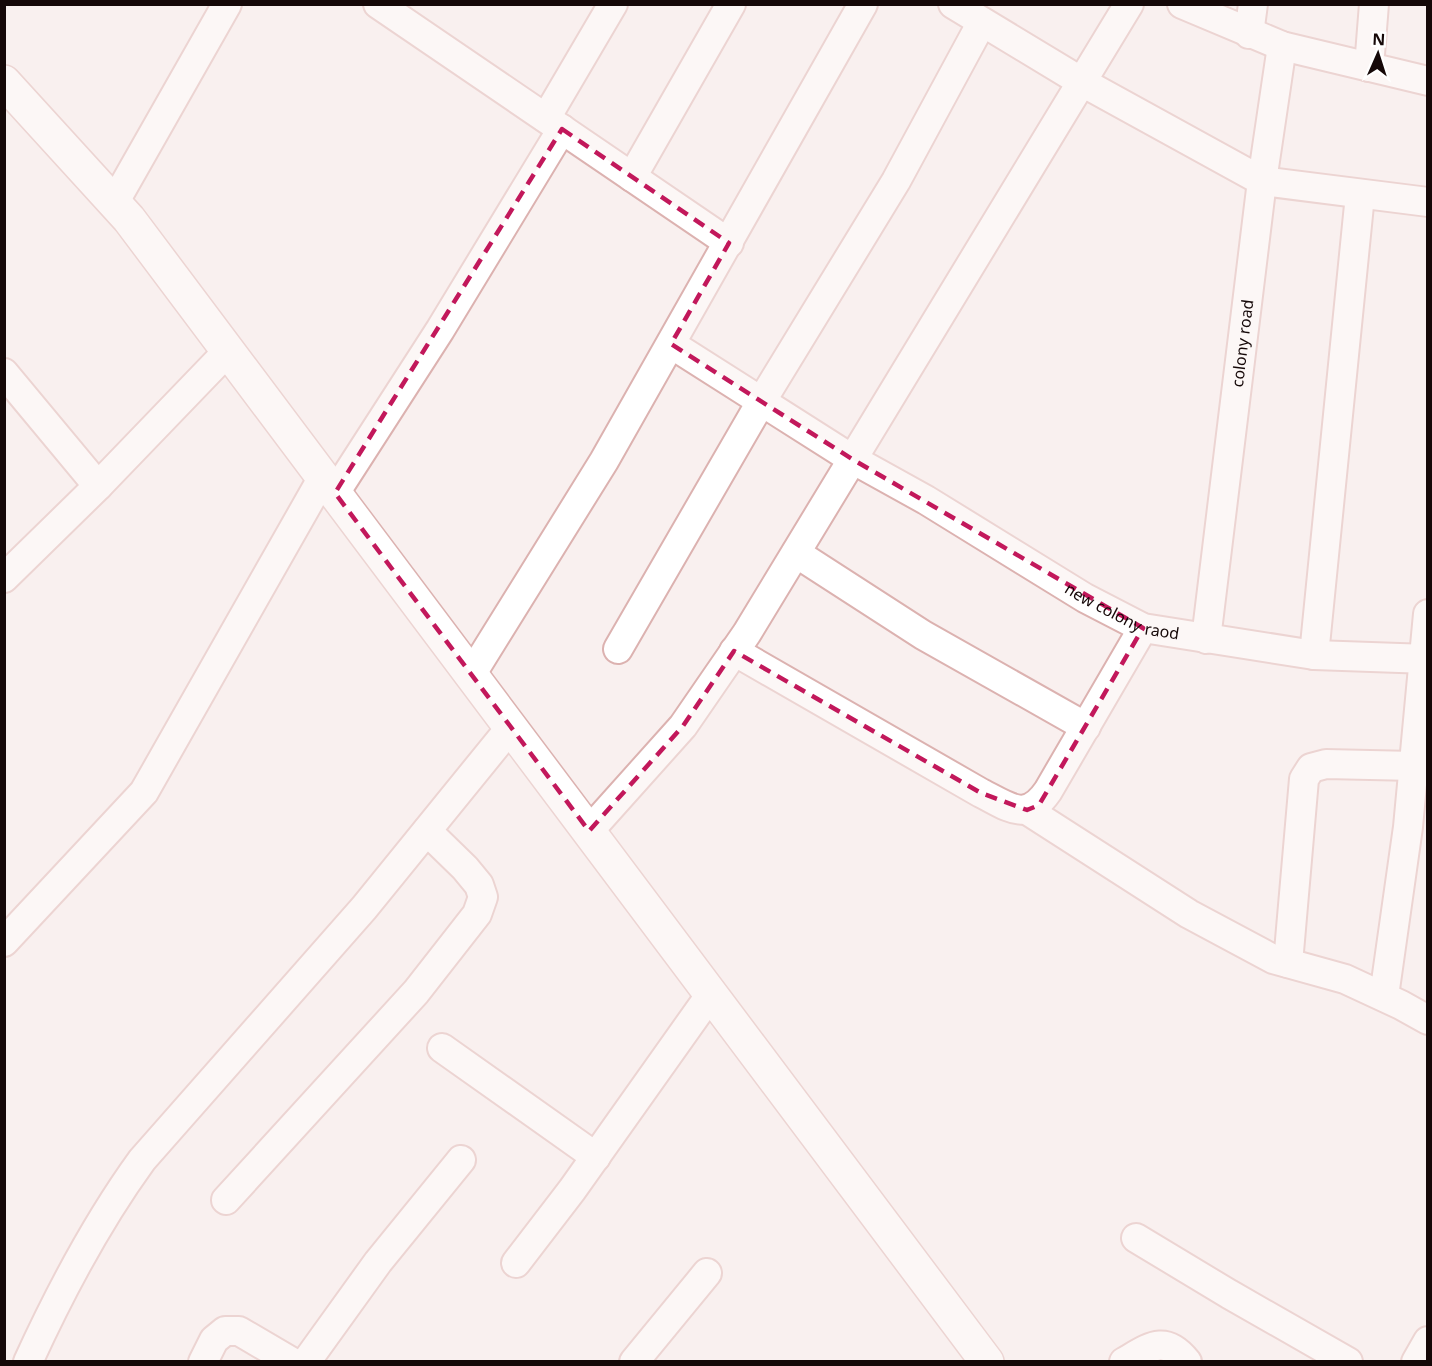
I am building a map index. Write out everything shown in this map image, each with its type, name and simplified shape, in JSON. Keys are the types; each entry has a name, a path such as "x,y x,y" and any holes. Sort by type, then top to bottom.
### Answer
{"main road":[{"path":"4,82 129,219 987,1362"}],"street":[{"path":"114,203 227,4"},
{"path":"378,4 729,243"},
{"path":"4,942 144,792 329,485 440,330 554,124 613,4"},
{"path":"632,177 731,4"},
{"path":"471,675 604,461 864,4"},
{"path":"953,4 1082,82 1262,182 1428,202"},
{"path":"589,831 682,726 734,651 796,553 1129,4"},
{"path":"1182,4 1282,46 1428,81"},
{"path":"1249,34 1253,4"},
{"path":"1369,67 1374,4"},
{"path":"618,649 761,402 896,181 982,22"},
{"name":"colony road","path":"1206,639 1262,182 1282,46"},
{"path":"1314,655 1360,195"},
{"name":"new colony raod","path":"671,344 852,459 926,500 1085,598 1143,628 1314,655 1426,659"},
{"path":"4,578 99,486 228,351"},
{"path":"4,373 99,486"},
{"path":"796,553 923,635 1086,727"},
{"path":"1384,996 1408,827 1418,780 1428,614"},
{"path":"1027,810 1039,805 1143,628"},
{"path":"734,651 981,793 1008,807 1027,810 1189,914 1273,959 1346,979 1428,1020"},
{"path":"28,1362 45,1324 115,1197 142,1160 364,908 511,728"},
{"path":"1288,963 1304,779 1311,768 1326,764 1418,780"},
{"path":"226,1200 416,992 477,914 483,897 479,885 427,831"},
{"path":"516,1263 596,1157 711,994"},
{"path":"442,1048 596,1157"},
{"path":"306,1362 378,1262 461,1160"},
{"path":"1136,1238 1348,1362"},
{"path":"634,1362 707,1273"},
{"path":"203,1362 214,1340 225,1331 239,1331 292,1362"},
{"path":"1416,1362 1428,1341"},
{"path":"1124,1362 1150,1348 1166,1345 1178,1350 1186,1362"}],"highlighted area":[{"path":"562,129 729,243 671,344 852,459 1143,628 1048,791 1039,805 1027,810 981,793 734,651 683,726 589,831 335,493"}]}
